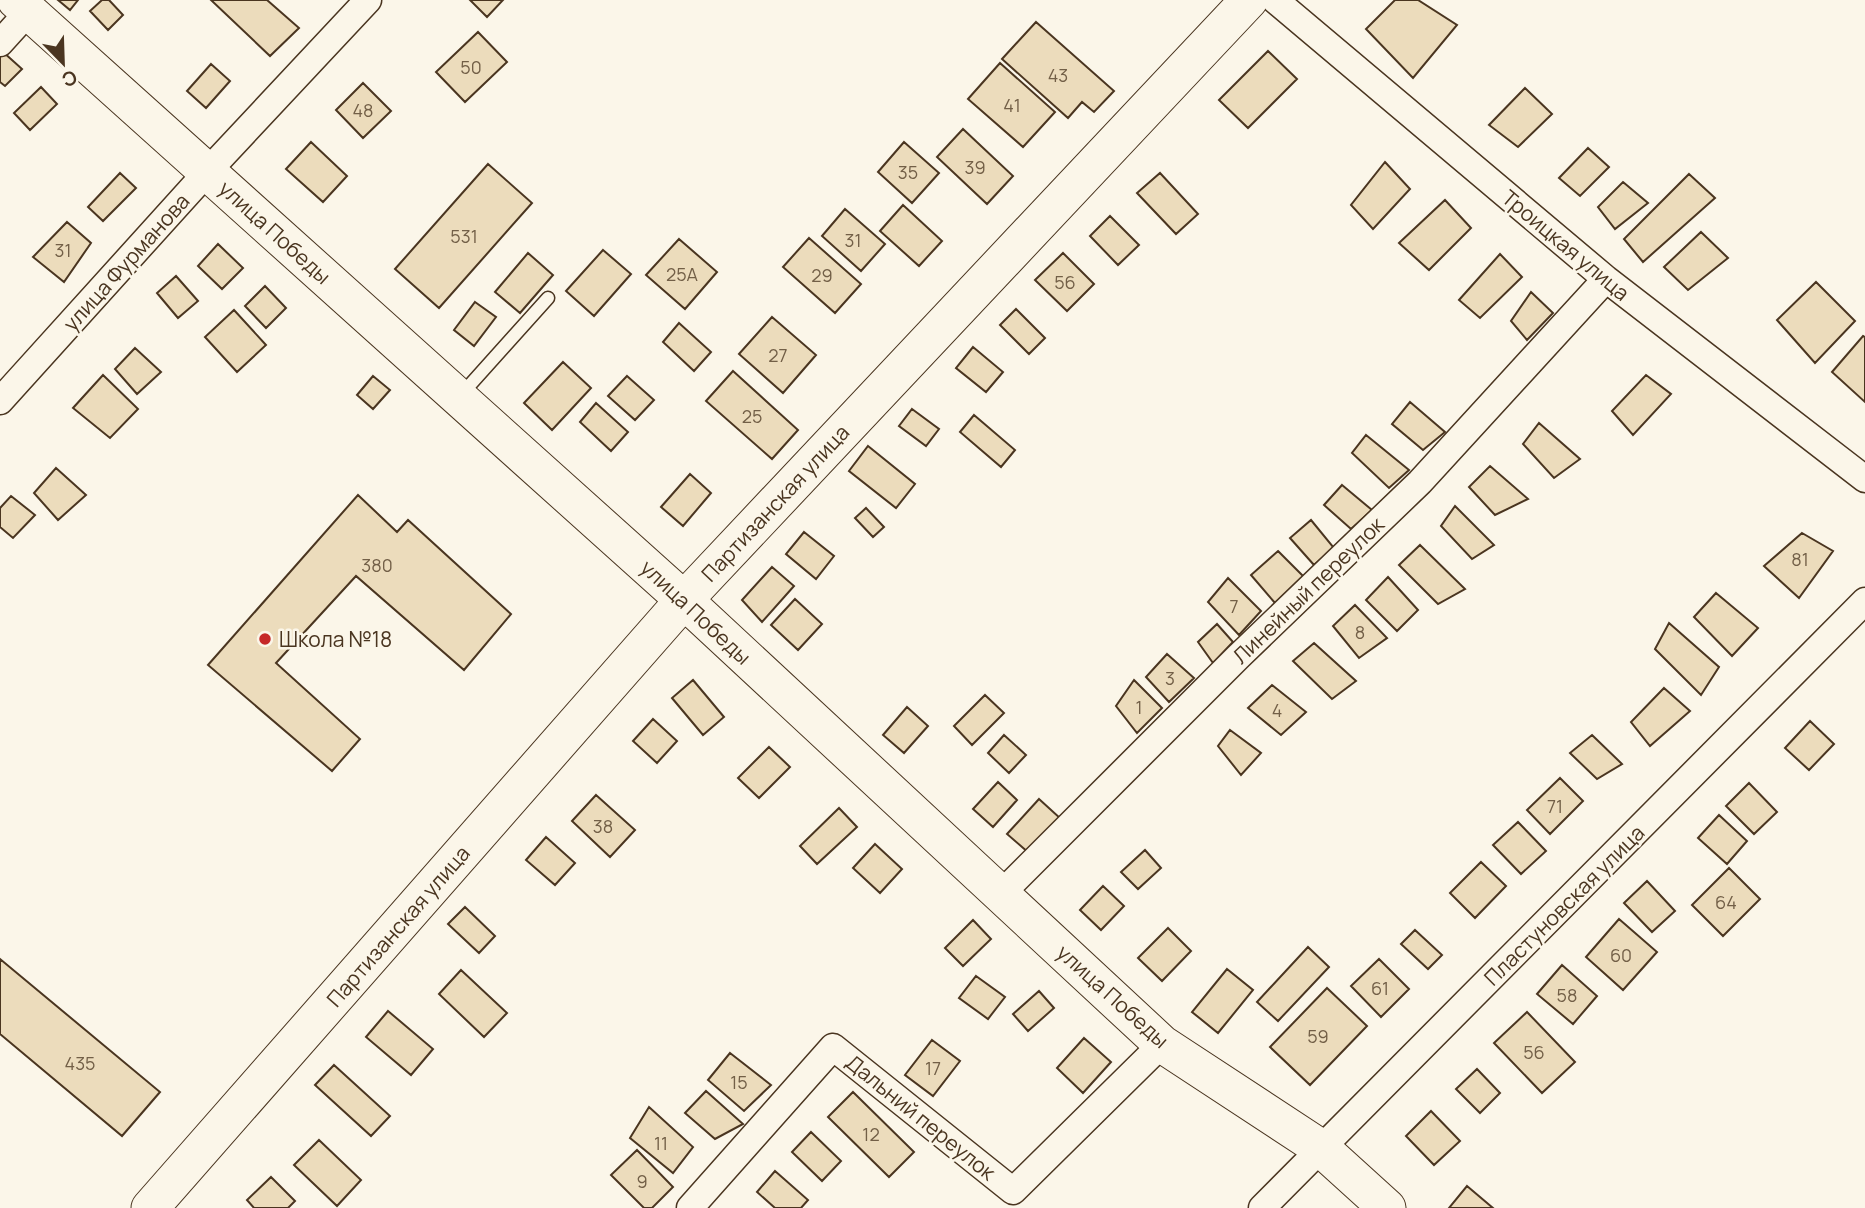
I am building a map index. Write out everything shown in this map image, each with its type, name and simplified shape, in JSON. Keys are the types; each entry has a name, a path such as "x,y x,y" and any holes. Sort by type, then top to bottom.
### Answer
{"street":[{"name":"улица Фурманова","path":"0,401 208,171 368,0"},
{"name":"Партизанская улица","path":"150,1208 684,600 1249,0"},
{"name":"Троицкая улица","path":"1275,0 1606,279 1865,479"},
{"name":"улица Победы","path":"22,5 684,600 1163,1044 1322,1149 1387,1208"},
{"path":"0,43 22,5"},
{"name":"Линейный переулок","path":"1001,894 1238,657 1420,482 1606,279"},
{"name":"Пластуновская улица","path":"1262,1208 1865,601"},
{"name":"Дальний переулок","path":"690,1208 833,1047 1013,1191 1163,1044"}],"lane":[{"path":"459,397 548,298"}],"building":[{"path":"58,0 78,0 70,10"},
{"path":"102,0 109,0 123,15 108,30 90,11"},
{"path":"211,0 267,0 299,28 270,56"},
{"path":"470,0 503,0 487,17"},
{"path":"1395,0 1418,0 1457,25 1413,78 1366,29"},
{"path":"1036,22 1114,91 1094,112 1082,102 1068,118 1002,59"},
{"path":"478,32 507,62 465,102 436,72"},
{"path":"2,51 22,69 5,86 0,82"},
{"path":"1268,51 1297,79 1248,128 1219,100"},
{"path":"1000,63 1055,112 1023,147 968,99"},
{"path":"211,64 230,81 206,108 187,91"},
{"path":"363,83 391,111 363,138 336,110"},
{"path":"41,87 57,104 30,130 14,113"},
{"path":"1525,88 1552,114 1518,147 1489,125"},
{"path":"963,129 1013,176 987,204 937,157"},
{"path":"311,142 347,176 323,202 286,169"},
{"path":"904,142 939,173 912,203 878,172"},
{"path":"1588,148 1609,167 1580,196 1559,178"},
{"path":"1385,162 1410,189 1373,229 1351,205"},
{"path":"488,164 532,203 439,308 395,269"},
{"path":"120,173 136,188 103,221 88,207"},
{"path":"1160,173 1198,214 1176,234 1137,193"},
{"path":"1689,174 1715,198 1643,262 1624,239"},
{"path":"1623,182 1648,203 1615,229 1598,207"},
{"path":"1445,200 1471,228 1429,270 1399,243"},
{"path":"903,205 942,241 919,266 880,231"},
{"path":"845,209 885,244 861,271 822,236"},
{"path":"1110,216 1139,245 1118,265 1090,236"},
{"path":"67,222 91,243 64,282 33,257"},
{"path":"1701,232 1728,258 1688,290 1664,267"},
{"path":"809,238 861,284 835,313 783,267"},
{"path":"679,239 717,272 685,309 646,275"},
{"path":"218,244 243,268 222,289 198,266"},
{"path":"603,250 631,274 594,316 566,291"},
{"path":"528,253 553,275 520,313 495,292"},
{"path":"1063,253 1094,284 1067,311 1035,280"},
{"path":"1500,254 1522,277 1480,318 1459,300"},
{"path":"176,276 198,301 178,318 157,293"},
{"path":"1816,282 1855,321 1815,363 1777,320"},
{"path":"265,286 286,308 266,328 245,306"},
{"path":"1531,292 1553,313 1527,340 1511,321"},
{"path":"475,302 496,317 474,346 454,330"},
{"path":"1016,309 1045,338 1029,354 1000,325"},
{"path":"234,310 266,345 237,372 205,337"},
{"path":"772,317 816,355 783,393 739,354"},
{"path":"679,323 711,352 694,371 663,342"},
{"path":"1863,336 1865,337 1865,402 1832,372"},
{"path":"973,347 1003,372 986,392 956,368"},
{"path":"135,348 161,372 137,394 115,369"},
{"path":"563,362 591,388 552,430 524,403"},
{"path":"733,371 798,430 772,459 706,401"},
{"path":"103,375 138,409 110,438 73,408"},
{"path":"1646,375 1671,394 1633,435 1612,411"},
{"path":"373,376 390,390 373,409 357,395"},
{"path":"627,376 654,400 635,420 608,396"},
{"path":"1410,402 1445,432 1423,450 1392,424"},
{"path":"596,403 628,432 611,451 580,422"},
{"path":"912,409 939,429 926,446 899,426"},
{"path":"974,415 1015,450 1001,467 960,432"},
{"path":"1539,423 1580,459 1554,478 1523,444"},
{"path":"1366,435 1409,470 1389,488 1352,453"},
{"path":"868,446 915,484 896,508 849,471"},
{"path":"1490,466 1528,499 1495,515 1469,487"},
{"path":"56,468 86,495 58,520 34,493"},
{"path":"690,474 711,493 683,526 661,507"},
{"path":"1342,485 1372,510 1351,529 1324,505"},
{"name":"Школа №18","path":"358,495 397,532 408,520 511,614 464,670 356,576 276,663 360,739 332,771 208,665"},
{"path":"11,496 35,515 13,538 0,527 0,508"},
{"path":"1455,506 1494,545 1472,559 1441,526"},
{"path":"866,508 884,527 873,537 855,518"},
{"path":"1311,520 1334,548 1314,565 1290,538"},
{"path":"804,532 834,556 816,579 786,554"},
{"path":"1802,533 1833,551 1799,598 1764,566"},
{"path":"1420,545 1465,589 1438,604 1399,565"},
{"path":"1278,551 1304,577 1275,603 1251,575"},
{"path":"772,567 794,586 762,622 742,600"},
{"path":"1388,577 1418,610 1397,631 1366,600"},
{"path":"1228,578 1261,611 1239,635 1208,602"},
{"path":"1716,593 1758,628 1732,656 1694,617"},
{"path":"795,599 822,624 798,650 771,625"},
{"path":"1355,605 1387,638 1359,658 1333,626"},
{"path":"1669,623 1719,667 1701,695 1655,649"},
{"path":"1217,624 1233,642 1213,663 1198,642"},
{"path":"1314,643 1356,681 1332,699 1293,661"},
{"path":"1167,654 1194,678 1169,702 1146,677"},
{"path":"693,680 724,717 703,735 672,698"},
{"path":"1134,680 1162,708 1137,733 1116,706"},
{"path":"1272,685 1306,712 1281,735 1248,708"},
{"path":"1664,688 1690,711 1650,746 1631,722"},
{"path":"985,695 1004,713 972,745 954,726"},
{"path":"907,707 928,726 904,753 883,735"},
{"path":"653,719 677,741 657,763 633,741"},
{"path":"1810,721 1834,744 1809,770 1785,748"},
{"path":"1230,730 1261,753 1241,775 1218,746"},
{"path":"1004,735 1026,755 1009,773 988,753"},
{"path":"1592,735 1622,764 1597,779 1570,753"},
{"path":"769,747 790,767 759,798 738,778"},
{"path":"1560,778 1583,801 1550,834 1527,810"},
{"path":"998,782 1017,800 993,827 973,809"},
{"path":"1749,783 1777,812 1754,834 1726,806"},
{"path":"596,795 635,830 610,857 572,821"},
{"path":"1039,799 1061,819 1029,853 1007,834"},
{"path":"839,808 857,827 817,864 800,846"},
{"path":"1719,815 1747,841 1727,864 1698,838"},
{"path":"1518,822 1546,851 1521,874 1493,845"},
{"path":"546,837 575,863 555,885 526,860"},
{"path":"875,844 902,869 880,893 853,868"},
{"path":"1145,850 1161,868 1138,889 1121,872"},
{"path":"1481,862 1506,886 1475,918 1450,893"},
{"path":"1729,868 1760,899 1723,936 1692,905"},
{"path":"1647,881 1675,911 1652,932 1624,903"},
{"path":"1103,886 1124,906 1101,930 1080,910"},
{"path":"465,907 495,936 479,953 448,924"},
{"path":"1619,919 1657,952 1623,990 1586,957"},
{"path":"973,920 991,939 963,966 945,948"},
{"path":"1168,928 1191,951 1162,981 1138,958"},
{"path":"1415,930 1442,955 1428,969 1401,944"},
{"path":"1308,947 1329,967 1278,1021 1257,1002"},
{"path":"0,959 160,1092 122,1136 0,1034"},
{"path":"1379,959 1409,989 1381,1017 1351,986"},
{"path":"1562,965 1597,996 1573,1024 1537,994"},
{"path":"1227,969 1253,990 1218,1033 1192,1012"},
{"path":"461,970 507,1013 484,1037 439,994"},
{"path":"976,976 1005,997 988,1019 959,998"},
{"path":"1327,988 1367,1026 1310,1085 1270,1047"},
{"path":"1039,991 1054,1008 1028,1031 1013,1014"},
{"path":"388,1011 433,1049 411,1075 366,1037"},
{"path":"1527,1012 1575,1062 1542,1093 1494,1043"},
{"path":"1084,1038 1111,1062 1083,1093 1057,1068"},
{"path":"932,1040 960,1061 933,1096 905,1075"},
{"path":"730,1053 771,1085 744,1111 708,1080"},
{"path":"334,1065 390,1116 371,1136 315,1085"},
{"path":"1477,1069 1500,1093 1480,1113 1456,1089"},
{"path":"706,1091 743,1124 715,1139 685,1113"},
{"path":"853,1092 914,1152 889,1177 828,1117"},
{"path":"649,1107 693,1147 673,1173 630,1138"},
{"path":"1431,1111 1460,1141 1434,1165 1406,1136"},
{"path":"811,1132 841,1161 822,1181 792,1152"},
{"path":"319,1140 361,1180 337,1206 294,1165"},
{"path":"637,1150 673,1187 652,1208 644,1208 611,1175"},
{"path":"775,1171 808,1200 801,1208 775,1208 757,1192"},
{"path":"271,1177 295,1201 288,1208 254,1208 247,1200"},
{"path":"1467,1186 1493,1208 1449,1208"}],"place":[{"name":"Школа №18","path":"265,639"}]}
